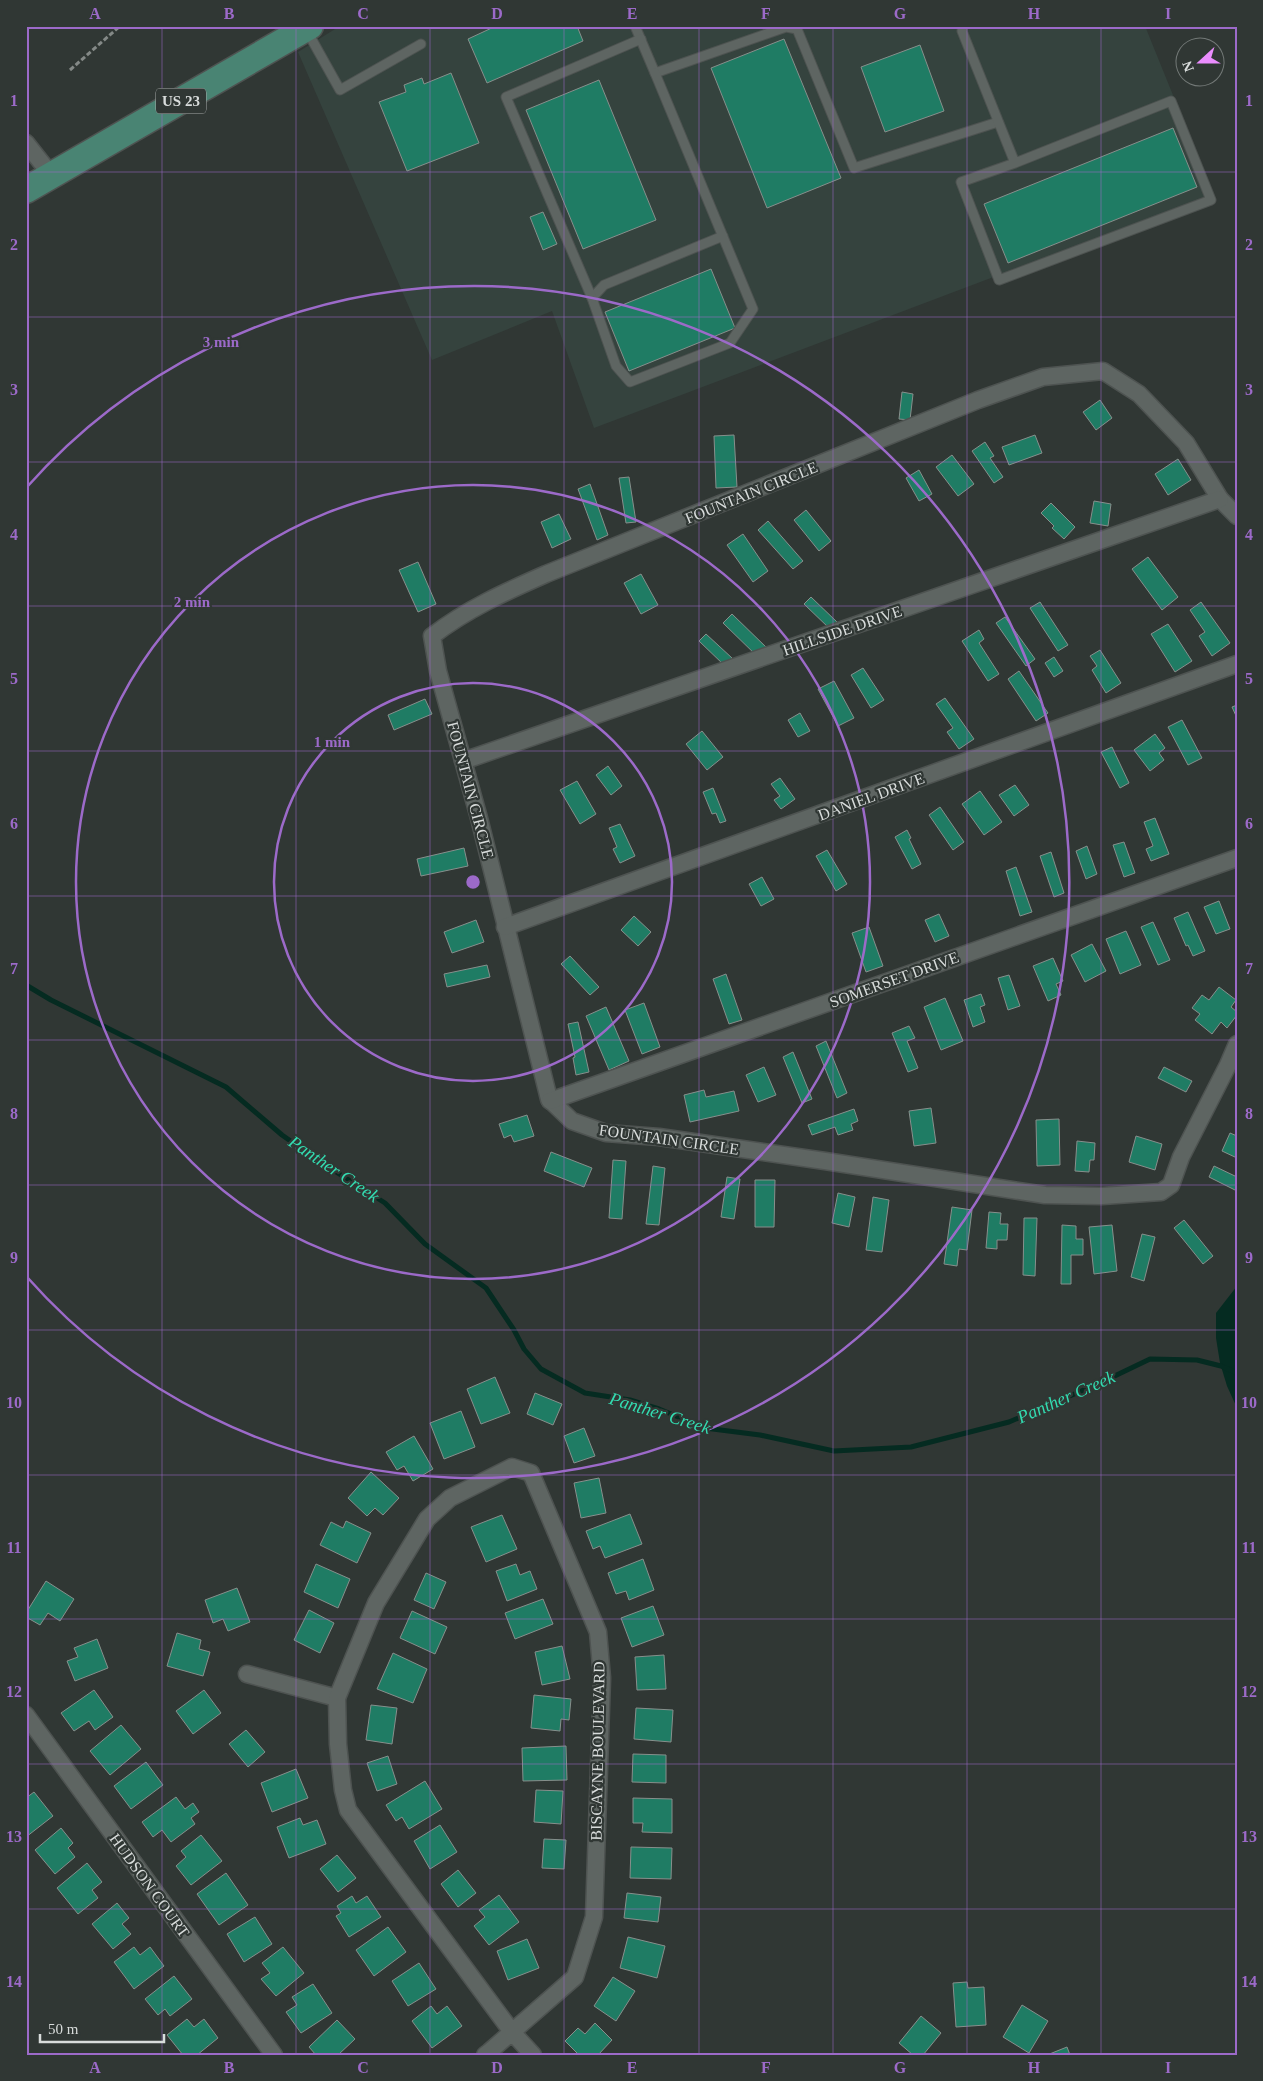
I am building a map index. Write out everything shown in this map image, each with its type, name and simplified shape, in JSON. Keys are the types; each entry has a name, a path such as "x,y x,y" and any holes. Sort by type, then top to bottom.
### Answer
{"main road":[{"name":"US 23","path":"26,190 308,28"}],"street":[{"path":"26,143 52,176"},
{"name":"FOUNTAIN CIRCLE","path":"1237,516 1220,499 1186,443 1139,394 1103,371 1043,377 968,404 546,574 490,599 452,620 432,636 438,671 479,818 550,1101 572,1121 606,1133 786,1155 1045,1195 1102,1196 1161,1192 1171,1184 1201,1116 1232,1072 1237,1044"},
{"name":"HILLSIDE DRIVE","path":"464,761 1220,499"},
{"name":"DANIEL DRIVE","path":"505,927 1237,664"},
{"name":"SOMERSET DRIVE","path":"550,1101 1237,858"},
{"name":"BISCAYNE BOULEVARD","path":"485,2055 512,2032 575,1977 594,1917 602,1678 598,1632 531,1473 512,1467 450,1498 427,1519 376,1603 337,1698 338,1744 343,1790 348,1810 512,2032"},
{"path":"247,1674 337,1698"},
{"name":"HUDSON COURT","path":"26,1715 274,2055"},
{"path":"512,2032 532,2055"}],"lane":[{"path":"635,26 641,39 753,309 730,343 630,382 616,366 592,298 506,97 641,39"},
{"path":"963,26 962,31 1015,163"},
{"path":"655,73 786,27 797,29 854,168 998,122"},
{"path":"308,28 340,90 421,44"},
{"path":"1171,101 1211,200 999,280 961,182 1015,163 1171,101"},
{"path":"592,298 604,285 723,236"}],"path":[{"path":"70,70 120,26"}],"shaded area":[{"path":"340,26 1145,26 1213,194 594,428 552,311 432,360 298,52"},
{"path":"1237,1286 1237,1408 1227,1386 1220,1363 1216,1338 1216,1313"}],"building":[{"path":"496,26 577,26 583,41 487,83 468,39"},
{"path":"784,39 841,178 767,208 711,68"},
{"path":"920,45 944,111 885,132 861,67"},
{"path":"451,73 479,143 407,171 379,102 406,92 404,85 422,78 424,84"},
{"path":"599,80 656,220 583,249 526,110"},
{"path":"1173,128 1197,187 1008,263 984,204"},
{"path":"543,212 557,244 543,250 530,217"},
{"path":"711,269 735,328 629,371 605,312"},
{"path":"902,392 913,394 910,420 899,419"},
{"path":"1100,400 1112,418 1096,430 1083,412"},
{"path":"734,435 737,487 716,488 714,436"},
{"path":"1035,435 1042,453 1009,465 1002,447"},
{"path":"985,442 994,456 990,458 1003,477 994,483 972,451"},
{"path":"952,455 974,484 958,496 936,467"},
{"path":"1178,459 1191,480 1168,495 1155,474"},
{"path":"919,470 932,494 919,501 906,478"},
{"path":"629,477 636,522 626,523 619,478"},
{"path":"590,484 608,535 597,540 578,489"},
{"path":"1094,501 1111,504 1108,526 1090,523"},
{"path":"1051,503 1075,527 1064,539 1052,528 1054,526 1041,513"},
{"path":"806,510 831,541 819,551 794,520"},
{"path":"559,514 571,539 552,548 541,522"},
{"path":"768,521 803,561 793,569 758,530"},
{"path":"743,534 768,571 753,582 727,545"},
{"path":"1148,557 1178,597 1162,610 1132,569"},
{"path":"418,562 436,604 418,612 399,570"},
{"path":"641,574 658,605 641,614 624,583"},
{"path":"811,597 837,622 830,629 804,604"},
{"path":"1040,602 1068,645 1058,651 1030,608"},
{"path":"1201,602 1230,643 1212,656 1199,636 1205,632 1190,610"},
{"path":"732,614 768,649 759,658 723,623"},
{"path":"1005,617 1035,659 1026,666 996,623"},
{"path":"1168,624 1192,661 1175,672 1151,634"},
{"path":"979,630 984,639 979,643 999,674 988,681 962,641"},
{"path":"706,634 732,658 725,666 699,641"},
{"path":"1100,650 1121,683 1106,693 1092,670 1097,666 1090,656"},
{"path":"1054,657 1063,671 1054,677 1045,663"},
{"path":"863,668 884,700 871,708 851,675"},
{"path":"1019,671 1048,713 1036,721 1008,679"},
{"path":"834,681 854,718 838,726 818,689"},
{"path":"945,698 974,739 959,749 947,732 953,728 936,704"},
{"path":"425,699 432,714 394,730 388,715"},
{"path":"1237,705 1237,718 1232,707"},
{"path":"800,713 810,731 798,737 788,720"},
{"path":"1182,720 1202,758 1188,765 1168,727"},
{"path":"702,731 723,757 707,770 686,744"},
{"path":"1155,734 1165,748 1159,753 1164,760 1150,771 1134,750"},
{"path":"1112,747 1129,783 1120,788 1101,752"},
{"path":"608,766 622,786 611,795 596,775"},
{"path":"780,778 795,799 781,809 774,800 780,796 771,784"},
{"path":"577,781 596,814 580,824 560,790"},
{"path":"1015,785 1029,805 1014,816 999,795"},
{"path":"713,788 726,821 720,823 716,813 712,814 703,792"},
{"path":"980,791 1002,822 984,835 962,804"},
{"path":"940,807 964,842 953,850 929,815"},
{"path":"1155,818 1169,854 1151,861 1146,849 1153,846 1144,822"},
{"path":"620,824 635,856 620,863 613,849 617,847 609,828"},
{"path":"907,830 911,838 909,839 921,864 912,869 895,837"},
{"path":"1124,842 1135,873 1124,877 1113,845"},
{"path":"1087,846 1097,874 1086,879 1076,851"},
{"path":"464,848 468,866 421,876 417,859"},
{"path":"827,850 847,884 836,891 816,856"},
{"path":"1051,852 1064,893 1054,897 1040,856"},
{"path":"1016,867 1032,912 1020,916 1006,871"},
{"path":"762,877 774,899 761,906 749,884"},
{"path":"1219,901 1230,929 1216,934 1204,907"},
{"path":"1188,912 1205,951 1193,956 1188,945 1186,946 1174,918"},
{"path":"939,914 949,936 935,942 925,920"},
{"path":"634,916 651,932 638,946 621,930"},
{"path":"476,920 484,942 452,953 444,932"},
{"path":"1153,922 1170,960 1158,965 1141,927"},
{"path":"869,927 883,966 866,972 852,933"},
{"path":"1126,931 1141,965 1120,974 1106,939"},
{"path":"1092,944 1106,971 1085,982 1071,955"},
{"path":"570,956 599,987 590,995 561,964"},
{"path":"1053,958 1063,981 1056,984 1061,995 1048,1001 1033,966"},
{"path":"487,965 490,977 447,987 444,974"},
{"path":"726,974 742,1020 729,1024 713,979"},
{"path":"1009,975 1020,1006 1008,1010 998,978"},
{"path":"1219,987 1236,1000 1231,1007 1237,1012 1237,1015 1227,1028 1221,1022 1212,1034 1195,1020 1200,1014 1192,1008 1202,995 1209,1000"},
{"path":"981,994 985,1005 980,1007 985,1022 973,1027 964,1000"},
{"path":"945,998 963,1041 941,1050 924,1007"},
{"path":"644,1003 660,1047 642,1054 625,1010"},
{"path":"606,1007 629,1061 609,1070 586,1016"},
{"path":"578,1022 589,1072 576,1075 573,1058 575,1057 568,1024"},
{"path":"909,1026 915,1038 907,1041 918,1068 908,1072 892,1033"},
{"path":"826,1041 847,1093 837,1098 816,1046"},
{"path":"793,1052 812,1099 802,1103 783,1057"},
{"path":"764,1067 776,1095 758,1102 746,1075"},
{"path":"1164,1067 1192,1081 1186,1092 1158,1078"},
{"path":"704,1090 706,1097 734,1091 739,1111 690,1122 684,1095"},
{"path":"931,1108 936,1143 914,1146 909,1111"},
{"path":"854,1109 858,1121 851,1124 853,1130 838,1135 835,1127 812,1135 808,1125"},
{"path":"527,1115 534,1136 514,1142 511,1135 504,1138 499,1124"},
{"path":"1059,1119 1060,1165 1037,1166 1036,1120"},
{"path":"1230,1133 1237,1136 1237,1158 1222,1151"},
{"path":"1136,1136 1162,1144 1155,1170 1129,1162"},
{"path":"1077,1141 1095,1143 1094,1160 1090,1160 1089,1172 1075,1171"},
{"path":"551,1152 592,1168 584,1187 544,1171"},
{"path":"613,1160 626,1161 622,1219 609,1218"},
{"path":"653,1166 665,1168 659,1225 646,1224"},
{"path":"1214,1166 1237,1177 1237,1191 1209,1177"},
{"path":"727,1177 740,1179 734,1219 721,1217"},
{"path":"755,1180 775,1180 774,1227 755,1227"},
{"path":"838,1193 855,1197 849,1227 832,1223"},
{"path":"873,1197 889,1200 882,1252 866,1250"},
{"path":"952,1207 972,1210 967,1250 959,1249 957,1266 944,1264"},
{"path":"989,1212 1001,1213 1000,1224 1008,1224 1007,1240 997,1240 997,1249 986,1248"},
{"path":"1024,1218 1037,1218 1035,1276 1023,1275"},
{"path":"1184,1220 1213,1256 1203,1264 1174,1228"},
{"path":"1062,1225 1076,1226 1076,1239 1083,1239 1083,1255 1071,1255 1071,1284 1061,1284"},
{"path":"1112,1225 1117,1271 1094,1274 1089,1227"},
{"path":"1142,1234 1155,1237 1144,1281 1131,1277"},
{"path":"495,1377 510,1413 481,1424 467,1389"},
{"path":"535,1393 562,1404 553,1425 527,1414"},
{"path":"461,1411 475,1447 444,1459 430,1423"},
{"path":"584,1428 595,1456 574,1463 564,1436"},
{"path":"414,1436 433,1469 413,1481 404,1466 397,1470 386,1452"},
{"path":"371,1472 399,1498 383,1515 375,1508 367,1516 348,1498"},
{"path":"599,1478 606,1513 581,1518 574,1483"},
{"path":"630,1514 642,1544 605,1558 600,1546 593,1549 586,1531"},
{"path":"502,1515 517,1549 486,1562 471,1527"},
{"path":"346,1521 371,1533 357,1563 320,1545 331,1522 343,1528"},
{"path":"643,1559 654,1590 629,1600 626,1591 616,1594 608,1573"},
{"path":"316,1564 350,1579 338,1608 304,1592"},
{"path":"516,1564 520,1575 530,1571 537,1589 507,1601 496,1571"},
{"path":"426,1573 446,1582 434,1609 414,1600"},
{"path":"46,1581 74,1599 60,1621 48,1613 40,1625 26,1617 26,1613"},
{"path":"237,1588 250,1622 228,1631 223,1619 213,1623 205,1600"},
{"path":"543,1599 553,1624 515,1639 505,1613"},
{"path":"653,1606 664,1635 632,1647 621,1618"},
{"path":"309,1610 334,1623 320,1653 294,1640"},
{"path":"412,1611 447,1627 435,1654 400,1638"},
{"path":"177,1633 201,1640 199,1649 210,1652 203,1676 167,1666"},
{"path":"97,1639 108,1668 75,1681 67,1661 78,1657 74,1648"},
{"path":"562,1646 570,1679 542,1685 535,1652"},
{"path":"393,1653 427,1669 413,1703 377,1689"},
{"path":"664,1655 666,1689 637,1690 635,1657"},
{"path":"94,1690 113,1717 95,1730 89,1721 74,1731 61,1713"},
{"path":"204,1690 221,1713 193,1734 176,1711"},
{"path":"534,1695 571,1699 569,1720 561,1719 560,1731 531,1728"},
{"path":"371,1705 397,1708 392,1744 366,1740"},
{"path":"636,1708 673,1710 671,1742 634,1739"},
{"path":"121,1725 141,1749 110,1775 90,1751"},
{"path":"246,1730 265,1752 248,1767 229,1744"},
{"path":"566,1746 567,1780 523,1781 522,1748"},
{"path":"633,1754 666,1755 666,1783 632,1782"},
{"path":"388,1756 397,1784 377,1791 367,1763"},
{"path":"146,1762 163,1785 131,1809 114,1786"},
{"path":"296,1769 308,1798 272,1812 261,1783"},
{"path":"425,1781 442,1809 409,1829 402,1817 396,1821 386,1805"},
{"path":"536,1790 563,1791 561,1824 534,1822"},
{"path":"34,1792 53,1816 26,1837 26,1798"},
{"path":"176,1797 185,1809 193,1803 199,1812 191,1818 195,1824 171,1842 162,1830 153,1837 142,1822"},
{"path":"633,1798 672,1799 672,1833 642,1832 643,1823 633,1823"},
{"path":"300,1818 303,1825 317,1820 326,1844 289,1858 277,1827"},
{"path":"440,1825 457,1852 430,1869 414,1841"},
{"path":"61,1828 73,1843 68,1848 75,1857 55,1874 35,1850"},
{"path":"201,1835 222,1861 191,1885 176,1866 186,1857 181,1851"},
{"path":"544,1839 566,1840 564,1869 542,1868"},
{"path":"631,1847 672,1848 671,1879 630,1878"},
{"path":"337,1855 356,1878 338,1892 320,1869"},
{"path":"87,1863 102,1882 92,1890 98,1898 78,1914 57,1888"},
{"path":"458,1870 476,1893 458,1907 441,1884"},
{"path":"226,1873 248,1905 219,1925 197,1894"},
{"path":"627,1893 661,1897 658,1922 624,1918"},
{"path":"499,1895 519,1922 489,1945 474,1926 485,1917 479,1910"},
{"path":"352,1896 356,1903 367,1896 381,1917 349,1937 336,1916 341,1913 337,1906"},
{"path":"117,1903 129,1918 122,1924 131,1934 113,1949 92,1924"},
{"path":"255,1917 272,1944 244,1962 227,1934"},
{"path":"388,1927 406,1952 374,1976 356,1950"},
{"path":"628,1937 665,1946 657,1978 620,1968"},
{"path":"527,1939 539,1968 508,1980 497,1951"},
{"path":"134,1947 140,1955 150,1947 164,1966 134,1989 114,1962"},
{"path":"283,1947 304,1973 276,1996 261,1979 270,1973 262,1963"},
{"path":"419,1963 436,1989 408,2006 392,1981"},
{"path":"174,1976 192,1999 170,2016 165,2009 158,2015 145,1999"},
{"path":"613,1977 635,1991 616,2021 594,2006"},
{"path":"967,1982 968,1988 984,1987 986,2025 956,2027 953,1983"},
{"path":"313,1984 332,2013 301,2033 286,2012 297,2005 292,1997"},
{"path":"1022,2005 1048,2021 1029,2053 1003,2037"},
{"path":"431,2006 437,2014 447,2006 462,2026 432,2048 412,2021"},
{"path":"921,2016 941,2033 923,2055 913,2055 899,2043"},
{"path":"187,2019 194,2027 204,2019 218,2038 197,2055 183,2055 167,2035"},
{"path":"337,2020 355,2039 338,2055 316,2055 309,2047"},
{"path":"595,2023 612,2040 598,2055 579,2055 565,2041 578,2028 585,2034"},
{"path":"1067,2047 1070,2055 1047,2055"}],"waterway":[{"name":"Panther Creek","path":"26,985 51,1000 226,1087 282,1135 385,1203 425,1244 486,1288 514,1330 524,1349 541,1369 585,1393 630,1400 659,1409 705,1428 760,1435 834,1451 911,1447 1009,1422 1100,1383 1150,1359 1197,1360 1221,1366 1237,1373"}]}
